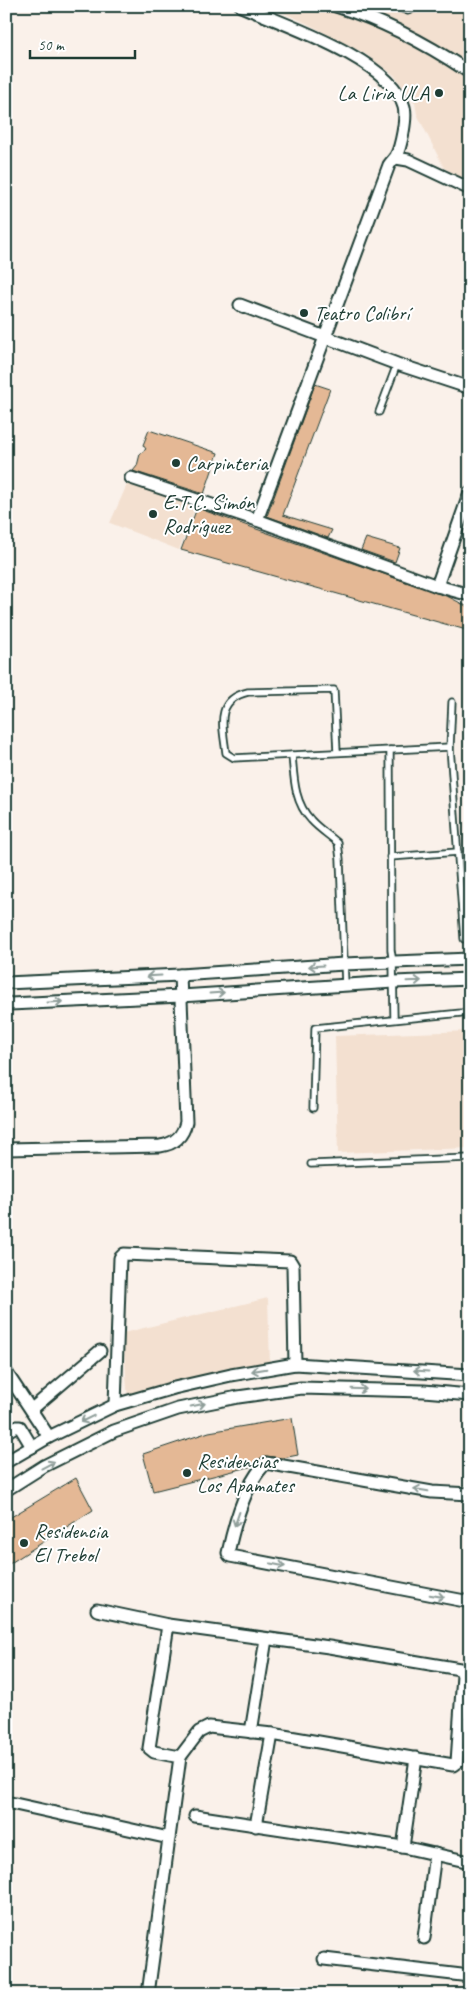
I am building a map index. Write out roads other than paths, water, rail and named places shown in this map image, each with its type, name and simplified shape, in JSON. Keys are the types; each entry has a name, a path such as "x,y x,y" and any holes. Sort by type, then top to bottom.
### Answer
{"street":[{"path":"241,6 330,42 353,56 376,72 399,96 404,108 405,120 396,158 389,165 257,520"},
{"path":"343,7 402,33 448,58 469,72"},
{"path":"396,158 408,160 470,189"},
{"path":"240,305 397,364 470,388"},
{"path":"131,478 257,520 437,586 470,595"},
{"path":"437,586 470,492"},
{"path":"6,983 180,975 344,964 470,959"},
{"path":"6,1150 160,1146 175,1141 184,1129 186,1122 180,975"},
{"path":"6,1002 10,1004 181,996 470,979"},
{"path":"115,1405 120,1258 124,1254 290,1261 294,1266 295,1364"},
{"path":"32,1408 100,1351"},
{"path":"6,1462 49,1437 115,1405 174,1388 231,1375 295,1364 470,1375"},
{"path":"6,1372 32,1408 49,1437"},
{"path":"6,1490 44,1466 114,1431 178,1409 238,1397 301,1388 424,1391 470,1395"},
{"path":"6,1432 14,1427 20,1427 32,1447"},
{"path":"470,1494 432,1492 266,1463 255,1478 241,1507 228,1553 230,1556 470,1602"},
{"path":"97,1610 168,1625 460,1669 463,1674 457,1762 453,1765 272,1734 209,1727 203,1728 180,1757 148,1994"},
{"path":"168,1625 149,1748 154,1752 180,1757"},
{"path":"251,1732 266,1639"},
{"path":"256,1826 272,1734"},
{"path":"403,1847 416,1758"},
{"path":"6,1802 169,1838"},
{"path":"196,1816 403,1847 470,1862"},
{"path":"424,1938 436,1854"},
{"path":"324,1959 470,1976"}],"lane":[{"path":"394,6 408,11 419,6"},
{"path":"379,412 397,364"},
{"path":"337,752 334,690 248,692 237,694 229,700 222,715 226,753 234,758 450,747"},
{"path":"452,702 450,747 464,939"},
{"path":"390,750 391,950 394,982 394,1018"},
{"path":"292,754 296,795 304,811 312,822 338,843 345,985"},
{"path":"390,857 458,852"},
{"path":"313,1108 315,1028 394,1018 462,1013"},
{"path":"312,1164 470,1158"}],"place":[{"name":"La Liria ULA","path":"439,93"},
{"name":"Teatro Colibrí","path":"304,313"},
{"name":"Carpinteria","path":"176,463"},
{"name":"E.T.C. Simón Rodríguez","path":"153,514"},
{"name":"Residencias Los Apamates","path":"187,1473"},
{"name":"Residencia El Trebol","path":"24,1543"}]}
